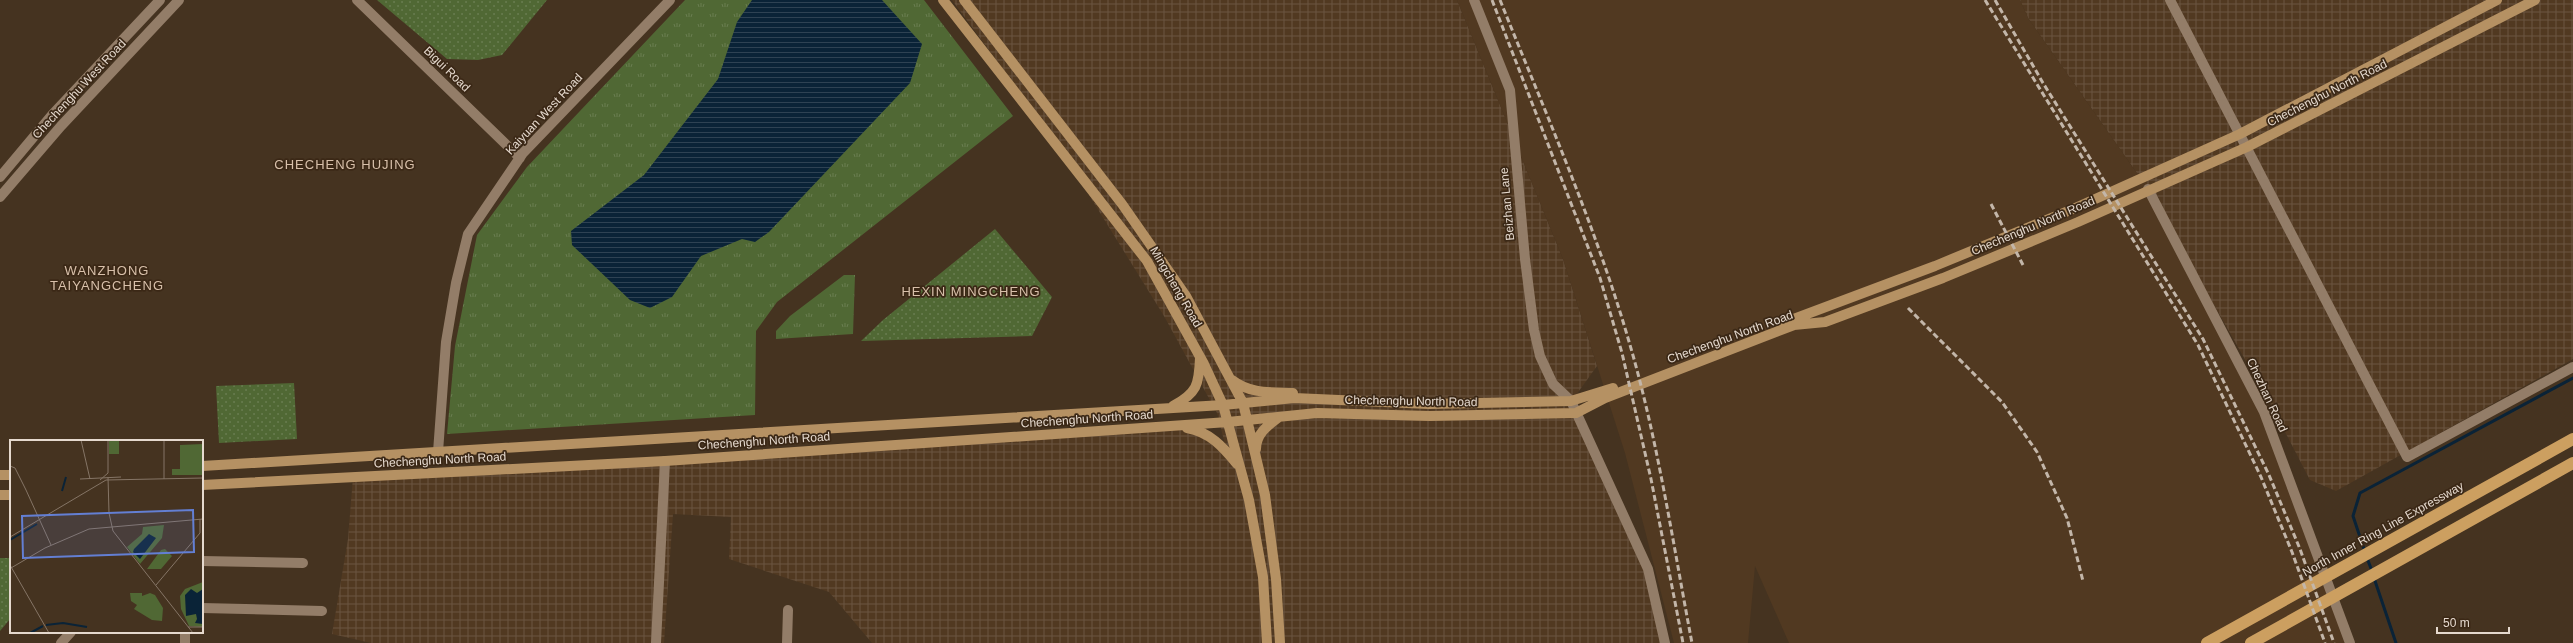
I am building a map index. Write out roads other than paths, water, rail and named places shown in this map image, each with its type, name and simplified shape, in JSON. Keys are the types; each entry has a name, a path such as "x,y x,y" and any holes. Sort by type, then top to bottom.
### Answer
{"highway":[{"name":"North Inner Ring Line Expressway","path":"2207,643 2573,439"},
{"path":"2251,643 2573,463"}],"main road":[{"name":"Mingcheng Road","path":"943,0 1147,261 1200,356 1223,405 1240,467 1263,577 1267,643"},
{"name":"Mingcheng Road","path":"964,0 1127,210 1186,296 1243,403 1265,495 1273,556 1280,643"},
{"name":"Chechenghu North Road","path":"203,466 1223,405 1294,398 1429,404 1571,401 1602,392 1934,266 2073,209 2240,134 2497,0"},
{"name":"Chechenghu North Road","path":"203,485 665,460 1173,426 1317,413 1430,416 1576,413 1605,398 1794,325 1825,322 1943,278 2078,222 2148,189 2246,147 2534,0"},
{"path":"1169,408 1191,396 1199,374 1200,356"},
{"path":"1230,379 1243,388 1260,392 1421,398 1429,404"},
{"path":"1256,457 1256,440 1265,427 1279,417"},
{"path":"1173,426 1198,430 1219,442 1240,467"}],"street":[{"name":"Chechenghu West Road","path":"0,177 52,115 160,0"},
{"name":"Chechenghu West Road","path":"0,197 61,126 179,0"},
{"name":"Bigui Road","path":"357,0 520,158"},
{"name":"Kaiyuan West Road","path":"438,452 446,342 456,283 468,234 520,158 670,0"},
{"name":"Beizhan Lane","path":"1474,0 1510,90 1525,259 1534,330 1540,356 1553,384 1571,401"},
{"path":"2170,0 2407,458 2573,367"},
{"name":"Chezhan Road","path":"2148,189 2264,412 2350,643"},
{"path":"1571,401 1648,569 1665,643"},
{"path":"656,643 665,460"},
{"path":"203,561 303,563"},
{"path":"203,608 322,611"},
{"path":"787,643 788,610"},
{"path":"61,643 70,633"}],"water":[{"path":"752,0 882,0 922,44 910,83 769,232 755,242 742,239 701,256 672,297 650,308 630,300 572,245 571,231 644,175 718,79 737,22"}],"waterway":[{"path":"2365,552 2353,516 2360,493 2573,378"},
{"path":"2367,558 2372,571"},
{"path":"2374,578 2396,643"}],"railway":[{"path":"1492,0 1600,278 1622,353 1651,479 1683,643"},
{"path":"1500,0 1586,214 1617,301 1649,418 1692,643"},
{"path":"1985,0 2198,345 2261,477 2292,552 2325,643"},
{"path":"1995,0 2043,83 2203,339 2269,475 2300,549 2334,643"},
{"path":"1991,204 2023,265"},
{"path":"1908,308 2002,402 2037,452 2067,518 2083,581"}],"district":[{"name":"CHECHENG HUJING","path":"345,164"},
{"name":"WANZHONG TAIYANGCHENG","path":"107,278"},
{"name":"HEXIN MINGCHENG","path":"971,291"}]}
